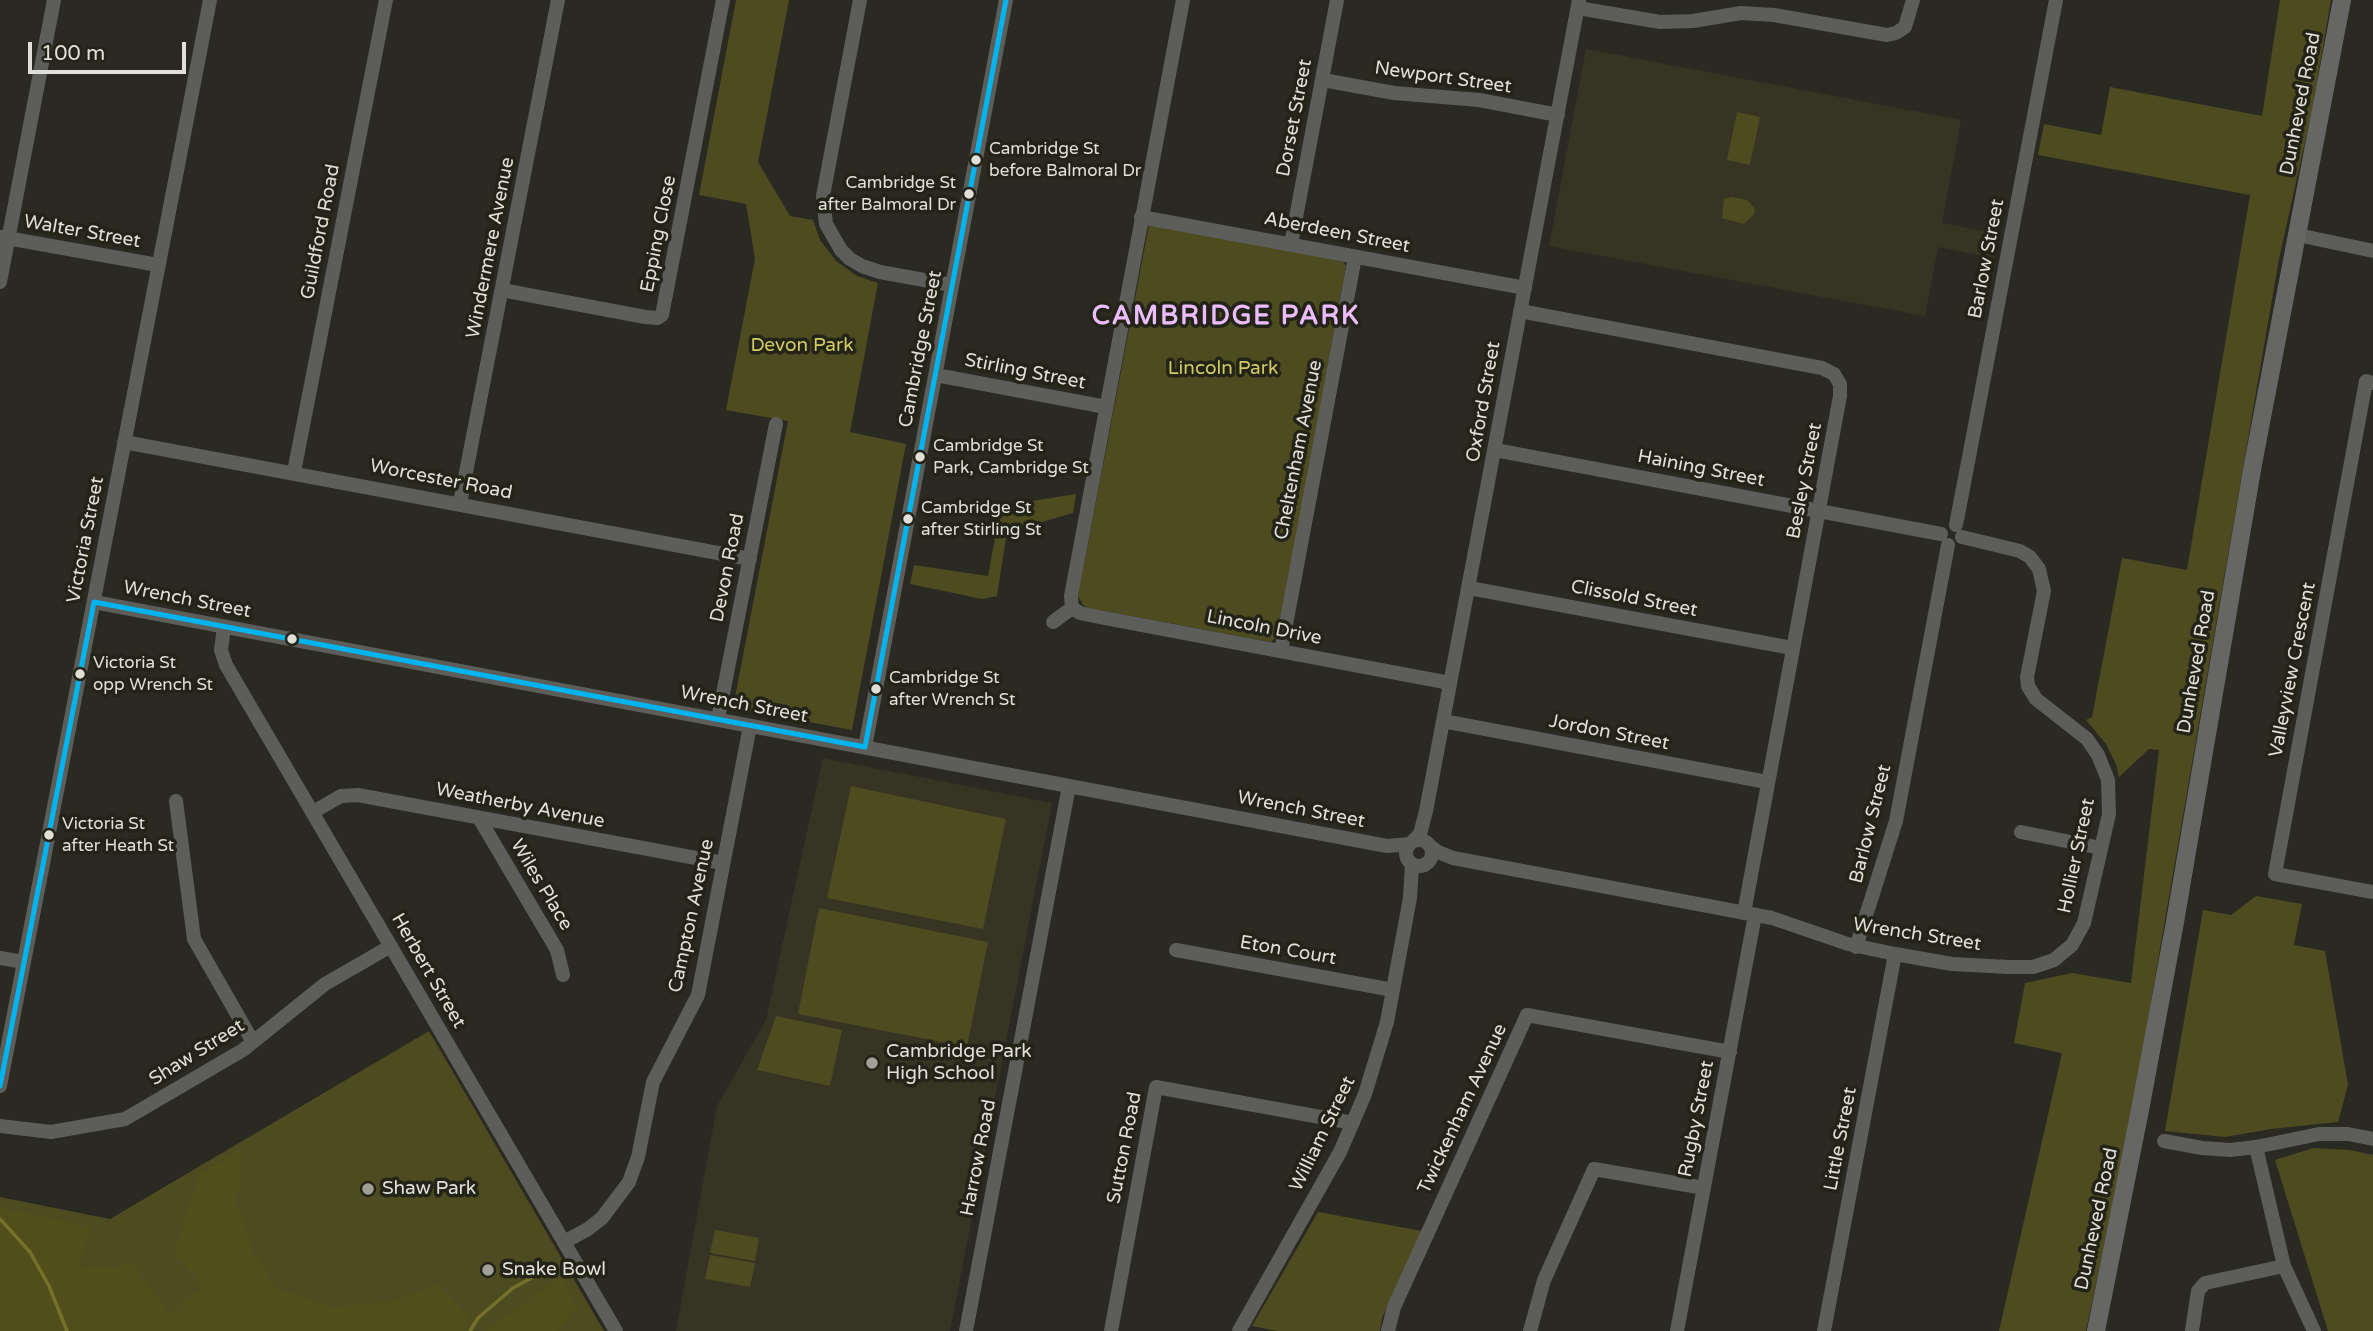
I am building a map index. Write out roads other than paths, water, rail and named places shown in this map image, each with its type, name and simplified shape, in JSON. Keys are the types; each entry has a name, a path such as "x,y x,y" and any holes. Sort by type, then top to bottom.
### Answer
{"main road":[{"name":"Dunheved Road","path":"2096,1331 2175,922 2253,464 2342,0"}],"street":[{"path":"0,282 4,237 54,0"},
{"name":"Victoria Street","path":"0,1086 210,0"},
{"name":"Guildford Road","path":"294,472 386,0"},
{"name":"Windermere Avenue","path":"460,503 558,0"},
{"name":"Epping Close","path":"502,290 645,317 658,318 662,315 723,0"},
{"path":"860,0 823,196 826,224 841,250 862,266 880,272 952,285"},
{"name":"Cambridge Street","path":"865,747 1006,0"},
{"path":"1053,622 1072,608 1071,596 1183,0"},
{"name":"Dorset Street","path":"1291,244 1337,0"},
{"path":"1579,4 1660,22 1693,21 1742,7 1891,35 1908,23 1913,0"},
{"name":"Barlow Street","path":"1959,531 2056,0"},
{"name":"Oxford Street","path":"1418,852 1579,4"},
{"name":"Newport Street","path":"1323,80 1394,93 1479,100 1558,115"},
{"name":"Aberdeen Street","path":"1141,217 1525,288"},
{"path":"2298,235 2373,251"},
{"name":"Walter Street","path":"4,237 158,265"},
{"name":"Cheltenham Avenue","path":"1281,651 1355,257"},
{"name":"Besley Street","path":"1520,311 1822,368 1834,374 1840,384 1819,511 1767,782 1749,914"},
{"name":"Stirling Street","path":"936,375 1106,407"},
{"name":"Valleyview Crescent","path":"2373,383 2367,382 2275,874 2373,892"},
{"name":"Devon Road","path":"718,719 776,424"},
{"name":"Worcester Road","path":"124,442 750,559"},
{"name":"Haining Street","path":"1495,450 1819,511 1945,539"},
{"path":"1945,539 1947,526 1959,531"},
{"name":"Hollier Street","path":"1959,531 2020,551 2030,557 2039,569 2044,591 2027,677 2028,686 2036,699 2087,739 2105,769 2110,803 2080,933 2066,951 2047,963"},
{"name":"Barlow Street","path":"1856,947 1896,821 1945,539"},
{"name":"Clissold Street","path":"1469,588 1792,648"},
{"name":"Wrench Street","path":"94,602 1418,852 1437,852 1453,858 1789,923 1856,947 1971,965 2025,967 2047,963"},
{"name":"Lincoln Drive","path":"1072,608 1080,613 1099,617 1451,683"},
{"name":"Herbert Street","path":"224,627 221,650 223,659 616,1331"},
{"name":"Jordon Street","path":"1443,722 1767,782"},
{"name":"Campton Avenue","path":"564,1242 602,1218 621,1195 631,1177 638,1157 653,1082 698,995 750,726"},
{"name":"Harrow Road","path":"966,1331 1069,786"},
{"name":"Weatherby Avenue","path":"313,812 341,796 354,794 723,863"},
{"path":"176,802 194,939 253,1042"},
{"name":"Wiles Place","path":"479,818 557,950 563,975"},
{"path":"2021,832 2101,848"},
{"name":"William Street","path":"1239,1331 1325,1180 1353,1123 1380,1049 1418,852"},
{"name":"Rugby Street","path":"1677,1331 1730,1052 1749,914"},
{"name":"Shaw Street","path":"0,1126 51,1132 120,1121 253,1042 325,985 391,946"},
{"name":"Eton Court","path":"1176,950 1393,990"},
{"name":"Little Street","path":"1824,1331 1895,954"},
{"path":"0,958 23,962"},
{"name":"Twickenham Avenue","path":"1388,1331 1394,1307 1527,1015 1730,1052"},
{"name":"Sutton Road","path":"1111,1331 1156,1087 1353,1123"},
{"path":"2164,1141 2214,1149 2256,1147 2319,1134 2348,1134 2373,1139"},
{"path":"2256,1147 2284,1266 2314,1331"},
{"path":"1530,1331 1544,1280 1594,1169 1704,1188"},
{"path":"2192,1331 2199,1291 2205,1283 2284,1266"}],"waterway":[{"path":"0,1219 30,1252 49,1286 67,1331"},
{"path":"470,1331 478,1318 513,1288 553,1266"}],"place":[{"name":"Cambridge St before Balmoral Dr","path":"976,160"},
{"name":"Cambridge St after Balmoral Dr","path":"969,194"},
{"name":"Cambridge St Park, Cambridge St","path":"920,457"},
{"name":"Cambridge St after Stirling St","path":"908,519"},
{"name":"Victoria St opp Wrench St","path":"80,674"},
{"name":"Cambridge St after Wrench St","path":"876,689"},
{"name":"Victoria St after Heath St","path":"49,835"},
{"name":"Cambridge Park High School","path":"872,1063"},
{"name":"Shaw Park","path":"368,1189"},
{"name":"Snake Bowl","path":"488,1270"}],"district":[{"name":"CAMBRIDGE PARK","path":"1226,317"}],"park label":[{"name":"Devon Park","path":"802,346"},
{"name":"Lincoln Park","path":"1223,369"}]}
